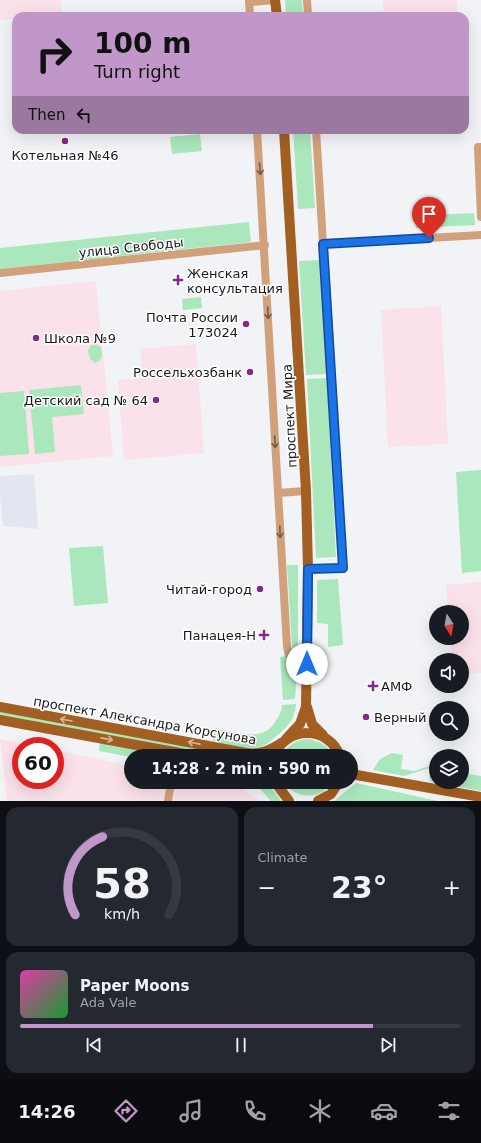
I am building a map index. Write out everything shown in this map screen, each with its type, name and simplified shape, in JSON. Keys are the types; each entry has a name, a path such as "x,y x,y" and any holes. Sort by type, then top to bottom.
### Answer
{"main road":[{"path":"276,0 276,12"},
{"name":"проспект Мира","path":"284,134 306,491 308,569 308,713 312,724 337,749"},
{"name":"проспект Мира","path":"285,741 300,724 305,713 307,700"},
{"name":"проспект Александра Корсунова","path":"0,707 246,753 258,754 268,751 285,741"},
{"name":"проспект Александра Корсунова","path":"0,720 151,749"},
{"path":"279,749 285,741 298,734 317,734 328,739"},
{"path":"358,775 481,797"},
{"path":"279,789 289,801"},
{"path":"280,789 288,797 297,801"},
{"path":"319,801 331,794 334,789"}],"street":[{"path":"250,12 249,1 276,0"},
{"path":"307,0 308,12"},
{"path":"257,134 265,245 287,647 289,655 307,680"},
{"path":"308,569 343,568 316,134"},
{"path":"481,147 478,147 481,217"},
{"path":"323,244 481,234"},
{"name":"улица Свободы","path":"0,273 265,245"},
{"path":"278,493 306,491"},
{"path":"168,801 170,789"}],"shaded area":[{"path":"0,0 61,0 62,12 12,12 12,18 0,20"},
{"path":"383,0 457,0 458,12 384,12"},
{"path":"96,281 113,456 0,467 0,291"},
{"path":"441,306 448,444 388,447 381,310"},
{"path":"196,344 204,453 124,460 118,380 143,378 140,349"},
{"path":"34,474 38,529 3,526 0,476"},
{"path":"481,582 481,673 469,674 469,653 451,653 451,645 469,645 469,605 447,605 446,585"},
{"path":"0,739 12,741 12,789 64,789 64,752 124,765 124,789 167,789 164,801 7,801"},
{"path":"174,789 242,789 260,801 172,801"}],"green space":[{"path":"285,0 302,0 303,12 286,12"},
{"path":"200,134 202,151 172,154 170,137"},
{"path":"293,134 310,134 315,208 298,209"},
{"path":"474,213 475,225 416,228 415,216"},
{"path":"249,222 251,242 0,269 0,248"},
{"path":"320,260 327,374 306,375 299,261"},
{"path":"201,297 202,308 183,310 182,299"},
{"path":"95,344 101,347 102,356 100,361 95,363 90,359 88,351 90,346"},
{"path":"327,378 336,557 316,558 307,379"},
{"path":"81,385 84,414 52,417 55,452 35,454 29,390"},
{"path":"24,391 29,454 0,456 0,393"},
{"path":"481,470 481,571 462,573 456,472"},
{"path":"103,546 108,603 74,606 69,548"},
{"path":"287,565 298,565 298,655 292,647"},
{"path":"338,579 343,645 328,647 328,624 317,623 317,580"},
{"path":"286,656 297,676 295,699 283,700 280,657"},
{"path":"296,704 293,717 280,733 270,742 248,749 213,741 215,728 248,734 263,732 270,728 275,722 281,712 282,705"},
{"path":"0,710 205,749 177,749 0,716"},
{"path":"308,739 316,741 329,749 286,749 292,744"},
{"path":"100,742 134,749 124,749 124,756 99,751"},
{"path":"392,753 403,755 401,769 414,771 429,766 429,768 404,776 373,770 380,759"},
{"path":"469,774 481,776 481,791 469,789"},
{"path":"358,783 438,801 334,801 349,789 358,789"},
{"path":"260,789 272,789 281,801 271,801"},
{"path":"290,789 326,789 314,795 308,796 294,792"}],"place":[{"name":"Котельная №46","path":"65,141"},
{"name":"Женская консультация","path":"178,280"},
{"name":"Почта России 173024","path":"246,324"},
{"name":"Школа №9","path":"36,338"},
{"name":"Россельхозбанк","path":"250,372"},
{"name":"Детский сад № 64","path":"156,400"},
{"name":"Читай-город","path":"260,589"},
{"name":"Панацея-Н","path":"264,635"},
{"name":"АМФ","path":"373,686"},
{"name":"Верный","path":"366,717"}],"route":[{"path":"307,664 308,569 343,568 323,244 429,238"}]}
